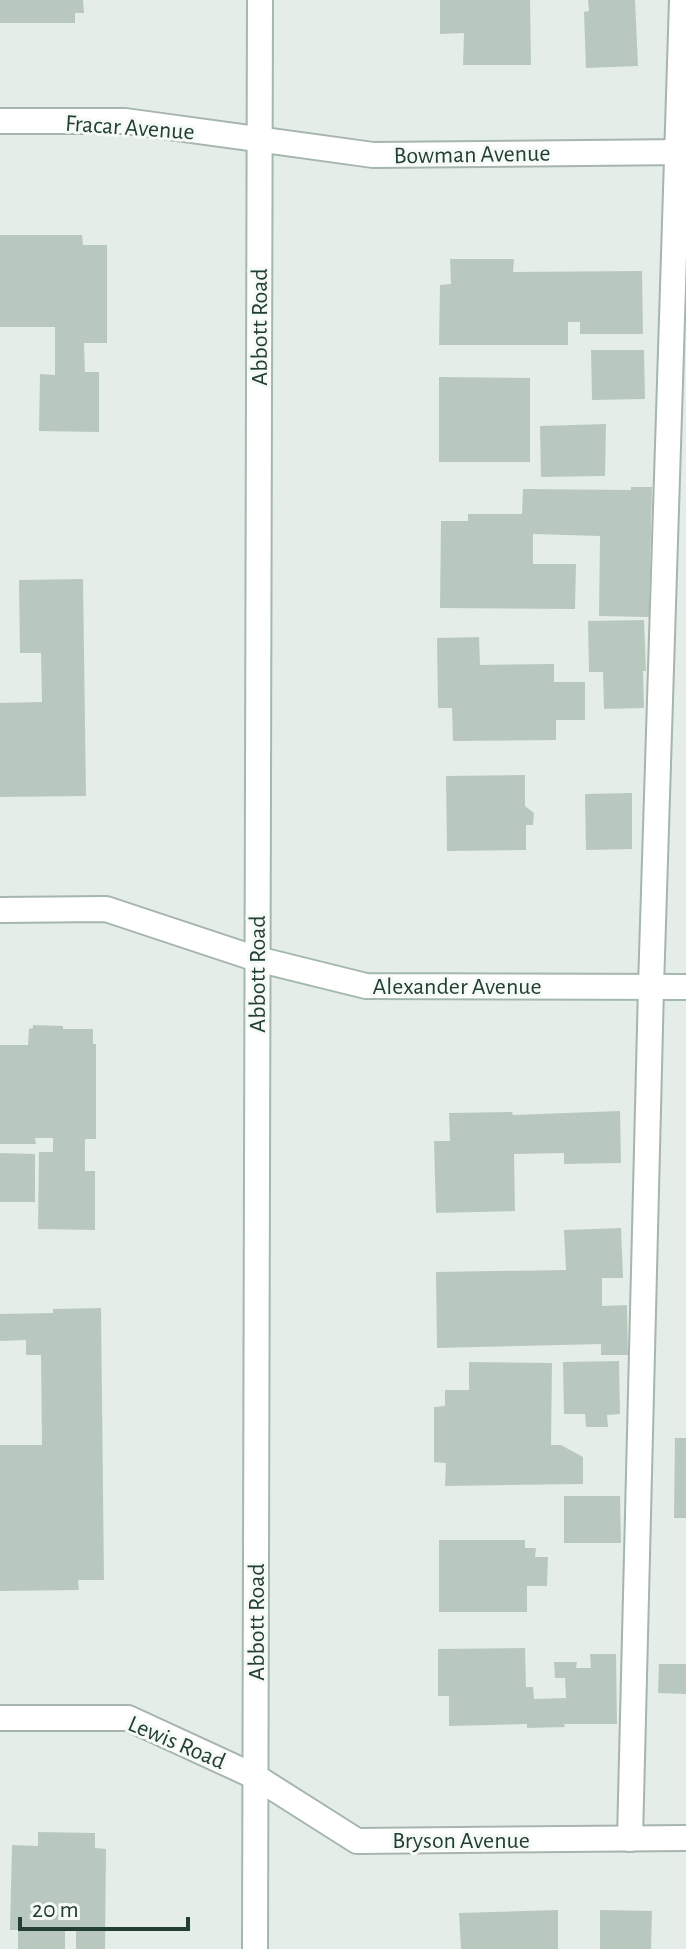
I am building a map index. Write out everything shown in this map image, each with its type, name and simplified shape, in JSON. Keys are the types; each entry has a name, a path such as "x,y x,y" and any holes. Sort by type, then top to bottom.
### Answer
{"street":[{"name":"Abbott Road","path":"255,1949 260,0"},
{"path":"630,1839 651,987 682,152 682,0"},
{"name":"Fracar Avenue","path":"0,121 125,121 260,139"},
{"name":"Bowman Avenue","path":"260,139 373,155 682,152"},
{"name":"Alexander Avenue","path":"0,910 106,909 257,959 366,986 686,987"},
{"name":"Lewis Road","path":"0,1718 128,1718 256,1777"},
{"name":"Bryson Avenue","path":"256,1777 357,1841 686,1838"}],"building":[{"path":"0,0 83,0 84,13 75,13 75,23 0,23"},
{"path":"440,0 530,0 531,65 463,65 464,33 440,34"},
{"path":"588,0 635,0 638,66 586,68 584,12 589,11"},
{"path":"0,235 82,235 83,245 107,245 107,343 84,343 85,372 99,372 99,432 39,431 40,374 55,375 55,327 0,327"},
{"path":"450,259 514,259 513,272 642,271 643,334 580,334 580,322 568,322 568,345 439,345 440,285 451,284"},
{"path":"591,350 644,350 645,399 592,400"},
{"path":"439,377 530,378 530,462 439,462"},
{"path":"606,424 605,476 541,477 540,426"},
{"path":"631,487 652,487 649,617 599,616 600,536 533,534 533,564 576,564 575,609 440,608 441,521 468,521 468,514 522,514 523,489 631,490"},
{"path":"83,579 86,796 0,797 0,703 42,702 41,653 20,653 19,580"},
{"path":"644,620 644,708 604,709 603,672 589,672 588,621"},
{"path":"479,637 480,665 554,664 554,682 585,682 585,720 556,720 556,740 453,741 452,708 438,708 437,638"},
{"path":"525,775 525,806 534,813 533,825 526,825 526,850 447,851 446,776"},
{"path":"632,793 632,849 586,850 585,794"},
{"path":"33,1025 93,1029 93,1044 96,1044 96,1139 85,1139 85,1171 95,1171 95,1230 38,1229 39,1152 53,1152 53,1138 35,1138 36,1144 0,1144 0,1045 28,1045 29,1029"},
{"path":"620,1111 621,1163 564,1164 564,1153 514,1154 515,1211 436,1213 434,1141 450,1141 449,1113 512,1112 513,1115"},
{"path":"0,1153 35,1154 35,1202 0,1202"},
{"path":"621,1228 623,1278 602,1278 602,1306 627,1305 628,1355 601,1355 601,1344 437,1348 436,1272 566,1270 564,1230"},
{"path":"101,1308 104,1580 78,1580 79,1590 0,1591 0,1445 42,1445 41,1355 26,1355 26,1340 0,1341 0,1314"},
{"path":"619,1361 620,1414 607,1415 608,1427 586,1427 585,1414 564,1414 563,1362"},
{"path":"469,1362 552,1363 551,1445 561,1445 583,1457 583,1484 445,1486 446,1463 434,1462 434,1407 445,1406 445,1390 469,1390"},
{"path":"675,1438 686,1438 686,1518 674,1518"},
{"path":"564,1496 620,1496 621,1543 564,1543"},
{"path":"439,1540 525,1540 525,1548 536,1548 535,1557 548,1557 547,1586 527,1586 527,1612 439,1612"},
{"path":"525,1648 526,1687 533,1687 534,1699 566,1698 565,1678 555,1678 554,1662 577,1662 576,1668 591,1668 590,1654 616,1654 617,1724 527,1728 527,1724 449,1726 449,1696 438,1696 438,1649"},
{"path":"659,1664 686,1664 686,1694 658,1693"},
{"path":"38,1832 95,1833 95,1848 106,1849 105,1949 76,1949 76,1930 65,1931 65,1949 18,1949 18,1930 10,1930 12,1845 38,1846"},
{"path":"558,1910 558,1949 461,1949 459,1913"},
{"path":"600,1910 652,1911 651,1949 600,1949"}]}
